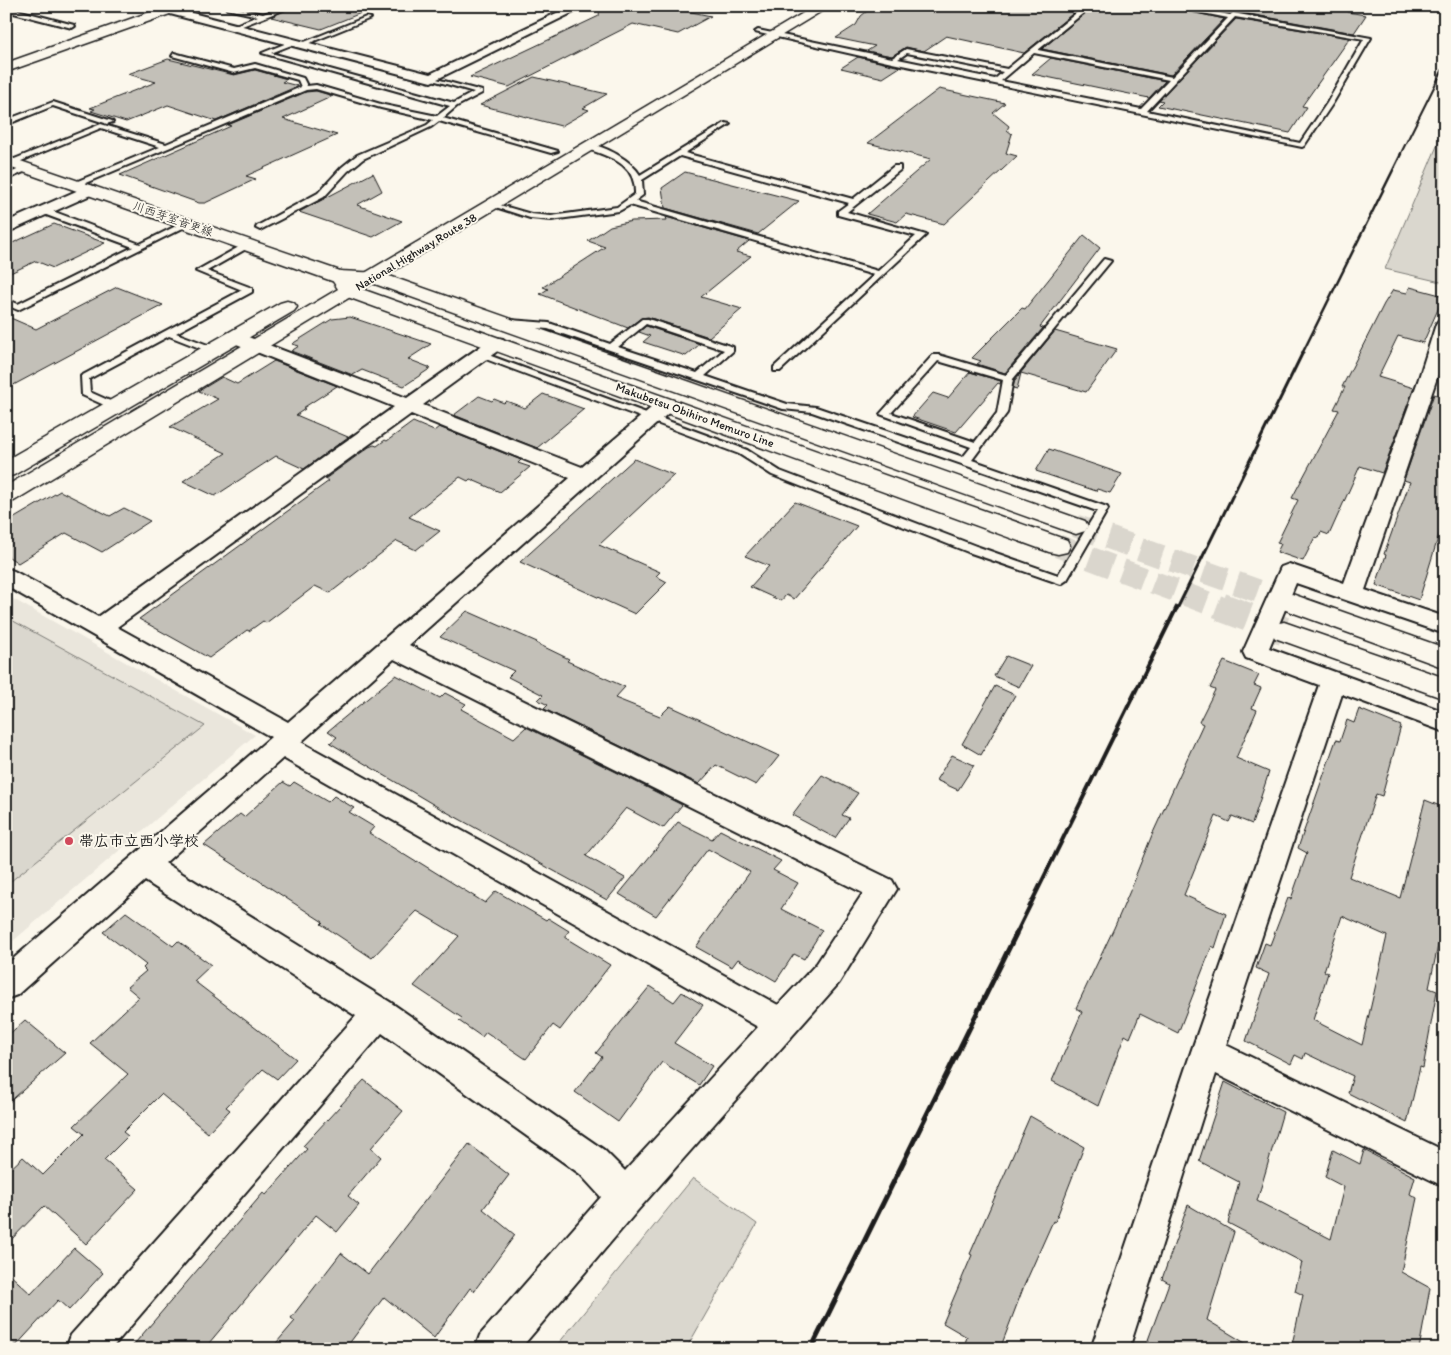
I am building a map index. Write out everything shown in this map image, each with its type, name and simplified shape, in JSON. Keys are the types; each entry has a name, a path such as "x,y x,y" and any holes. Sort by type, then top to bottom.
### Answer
{"main road":[{"path":"6,68 180,6"},
{"name":"National Highway Route 38","path":"468,202 803,6"},
{"name":"National Highway Route 38","path":"6,496 258,346 344,284 369,269 493,205 824,6"},
{"path":"53,33 89,21"},
{"name":"川西芽室音更線","path":"8,167 28,168 249,245 344,284"},
{"name":"Makubetsu Obihiro Memuro Line","path":"369,269 492,340 1076,526"},
{"name":"National Highway Route 38","path":"6,470 235,337 344,284"},
{"name":"Makubetsu Obihiro Memuro Line","path":"344,284 492,340 658,412 1058,546"},
{"path":"1292,603 1445,658"},
{"path":"1284,631 1445,689"}],"street":[{"path":"151,6 430,78 581,6"},
{"path":"6,228 44,211 83,188"},
{"path":"1352,594 1436,384 1445,324"},
{"path":"235,337 585,476"},
{"path":"99,628 408,406 492,340"},
{"path":"6,985 658,412"},
{"path":"1445,626 1289,572 1255,652 1332,682 1445,722"},
{"path":"6,576 99,628 286,740 782,1024"},
{"path":"391,647 882,889 828,973 625,1197 494,1349"},
{"path":"1110,1349 1207,1052 1332,682"},
{"path":"142,864 379,1013 592,1162 625,1197"},
{"path":"85,1349 379,1013"},
{"path":"1207,1052 1445,1170"}],"lane":[{"path":"232,28 290,6"},
{"path":"995,82 1089,6"},
{"path":"758,32 1302,145 1330,103 1368,38 1234,14 1171,6"},
{"path":"229,8 264,16"},
{"path":"6,9 72,26"},
{"path":"1142,112 1234,14"},
{"path":"368,18 265,53 455,105"},
{"path":"892,60 906,51 1008,71"},
{"path":"1033,51 1174,79"},
{"path":"174,55 234,71 255,66 301,79 305,88"},
{"path":"260,228 321,195 345,168 360,157 429,126 455,105 480,92 430,78"},
{"path":"83,188 165,146 305,88 316,87 383,107 440,118 554,151"},
{"path":"6,122 53,104 110,122 8,167"},
{"path":"639,179 726,124"},
{"path":"100,126 165,146"},
{"path":"493,205 530,216 552,218 619,209 640,195 639,179 629,166 615,156 591,147"},
{"path":"679,154 855,202"},
{"path":"777,369 922,235 841,213 897,168"},
{"path":"629,202 879,274"},
{"path":"44,211 140,247"},
{"path":"6,302 18,307 187,224"},
{"path":"116,406 85,392 84,378 249,290 200,271 249,245"},
{"path":"966,462 1002,413 1008,379 1107,261"},
{"path":"611,348 645,321 730,349 698,377"},
{"path":"492,340 549,326 786,407 813,409 1103,509 1061,580 972,549 776,473 743,452 658,412"},
{"path":"169,333 213,350"},
{"path":"977,446 885,414 936,357 1008,379"}],"shaded area":[{"path":"1445,127 1445,283 1385,269"},
{"name":"帯広市立西小学校","path":"6,595 255,735 6,947"},
{"name":"帯広市立西小学校","path":"6,617 205,726 6,885"},
{"path":"693,1178 757,1224 686,1349 554,1349"}],"building":[{"path":"295,6 376,7 321,29 271,17"},
{"path":"600,6 669,6 667,7 711,16 678,34 633,24 509,87 470,77 599,16"},
{"path":"879,6 1082,6 1024,53 946,36 924,51 906,47 892,56 867,51 875,46 836,38 856,25 861,16 871,8"},
{"path":"1094,6 1166,6 1224,19 1171,75 1042,49"},
{"path":"1194,6 1351,6 1347,12 1366,15 1354,33 1233,11 1230,13"},
{"path":"1236,19 1350,38 1302,106 1307,107 1290,133 1158,106 1163,101 1159,100"},
{"path":"858,57 900,67 883,78 841,68"},
{"path":"1051,58 1165,81 1149,98 1032,74"},
{"path":"168,59 234,75 255,70 287,79 282,82 298,86 216,121 168,105 126,122 91,111 95,109 90,108 156,82 128,74"},
{"path":"534,77 607,94 583,108 589,110 561,126 480,105"},
{"path":"939,89 1005,103 993,113 1009,126 1007,130 1012,134 1006,153 1017,156 944,224 906,214 897,222 867,214 931,159 868,143"},
{"path":"316,91 333,96 283,119 337,135 246,176 256,179 205,203 199,203 120,175 231,126 228,125 306,92"},
{"path":"685,172 799,201 758,234 665,208 662,188"},
{"path":"373,173 382,191 357,205 402,221 373,237 299,212"},
{"path":"666,217 749,241 736,252 751,256 701,297 742,309 709,337 648,317 641,318 628,328 540,294 548,289 543,287 605,247 588,241 610,226 632,221 667,220"},
{"path":"54,224 105,243 53,268 36,261 6,275 6,246"},
{"path":"1084,235 1100,248 1040,327 1043,328 1005,373 977,364 981,361 972,358 1022,308 1025,309"},
{"path":"117,287 163,305 6,389 6,316 36,329"},
{"path":"1410,287 1444,296 1423,343 1398,336 1378,377 1414,388 1382,473 1360,466 1329,535 1321,532 1319,538 1315,537 1303,561 1277,552 1281,544 1277,543 1298,500 1292,498 1339,410 1334,409 1345,387 1342,387 1393,290 1407,293"},
{"path":"350,317 431,344 408,359 431,368 404,386 362,370 353,375 291,351 299,346 292,344 332,319"},
{"path":"646,326 700,344 686,356 643,342 650,336 639,332"},
{"path":"1055,331 1117,349 1086,392 1021,373 1017,389 1013,388 1015,380"},
{"path":"274,361 337,386 303,408 305,409 296,415 348,437 304,469 276,456 215,496 183,481 226,453 170,427 218,399 199,391 222,377 237,384"},
{"path":"970,372 1001,381 956,432 912,417 933,393 948,398"},
{"path":"543,394 584,409 537,448 454,415 479,396 492,401 494,399 504,403 506,401 525,408"},
{"path":"1434,394 1445,397 1445,515 1419,600 1376,585 1386,555 1384,554 1410,482 1404,480"},
{"path":"413,422 434,431 439,427 521,460 518,463 530,467 500,492 470,479 468,481 460,477 409,517 440,531 416,550 397,541 330,593 315,586 266,623 263,621 249,631 247,630 209,658 139,619 329,481 325,479 369,447 377,446 385,440 387,441"},
{"path":"1049,449 1122,474 1110,493 1097,489 1096,491 1036,471"},
{"path":"634,459 674,475 599,545 660,572 656,576 667,582 635,614 520,562"},
{"path":"60,491 110,516 124,508 150,521 102,552 66,533 18,563 6,555 6,523"},
{"path":"795,502 857,526 794,599 786,595 781,601 750,587 769,566 745,556"},
{"path":"467,611 537,642 569,659 567,661 625,687 615,698 660,716 670,706 779,756 756,785 716,765 699,784 544,709 548,705 538,700 543,695 508,677 514,671 440,637"},
{"path":"1006,656 1031,666 1019,687 994,676"},
{"path":"1224,661 1259,675 1254,685 1261,688 1252,708 1257,710 1236,758 1269,772 1252,824 1232,816 1229,822 1216,816 1184,895 1226,914 1215,948 1212,946 1178,1033 1140,1014 1130,1038 1125,1035 1098,1106 1052,1081 1082,1012 1076,1008 1114,928 1152,835 1203,724 1199,722 1215,690 1210,688"},
{"path":"396,675 440,698 445,693 466,704 461,709 514,738 526,727 682,805 663,828 626,808 586,856 625,878 607,900 441,809 330,743 337,737 328,731"},
{"path":"995,686 1015,695 981,755 962,744"},
{"path":"1359,709 1401,726 1382,796 1376,794 1349,877 1400,898 1425,800 1445,808 1445,939 1440,936 1429,988 1437,991 1423,1068 1420,1067 1407,1123 1348,1093 1353,1076 1305,1053 1303,1059 1295,1055 1291,1064 1246,1041 1269,974 1256,968 1265,943 1270,945 1288,898 1291,899 1307,853 1298,848 1336,740 1340,741 1347,720 1354,723","holes":["1342,916 1387,936 1362,1045 1313,1020 1328,973 1324,971"]},
{"path":"952,755 974,765 958,790 936,780"},
{"path":"822,775 858,793 842,815 849,818 835,838 792,815"},
{"path":"283,782 290,786 294,782 328,802 334,796 354,808 349,812 374,827 369,833 416,862 485,903 496,891 546,920 548,918 569,931 564,937 610,965 560,1030 553,1025 526,1059 486,1032 482,1037 459,1021 462,1018 414,986 459,936 417,911 372,958 321,924 323,922 204,845 240,814 244,817"},
{"path":"678,822 712,839 720,830 781,861 773,870 798,883 781,909 822,930 804,959 794,954 776,981 738,959 732,967 696,947 750,872 708,849 656,916 619,894"},
{"path":"126,912 173,946 178,941 211,965 194,981 296,1059 277,1079 263,1069 226,1107 230,1110 208,1133 161,1094 123,1132 128,1136 104,1160 138,1189 86,1244 44,1206 6,1245 6,1173 23,1157 43,1175 84,1134 74,1126 128,1074 90,1043 139,997 127,987 146,971 143,968 146,965 103,932"},
{"path":"650,986 674,1002 682,992 703,1005 674,1043 712,1066 699,1085 662,1062 618,1122 575,1092 602,1057 596,1053"},
{"path":"25,1020 65,1053 6,1105 6,1037"},
{"path":"364,1080 403,1111 371,1148 381,1157 348,1196 359,1205 337,1232 316,1215 204,1349 130,1349 263,1193 266,1195 307,1149 303,1146"},
{"path":"1225,1082 1283,1112 1257,1201 1331,1239 1344,1187 1325,1177 1333,1150 1360,1164 1364,1150 1415,1177 1410,1194 1417,1198 1401,1272 1430,1288 1419,1349 1291,1349 1303,1295 1295,1291 1302,1262 1228,1223 1239,1182 1199,1161"},
{"path":"1030,1116 1084,1147 1055,1222 1053,1221 1024,1286 1000,1349 963,1349 967,1337 943,1323 972,1255 970,1254"},
{"path":"469,1144 509,1175 483,1209 515,1235 474,1291 470,1288 434,1338 384,1297 345,1349 271,1349 295,1321 291,1318 341,1253 368,1274"},
{"path":"1188,1205 1234,1232 1207,1320 1255,1349 1162,1349 1148,1340 1169,1283 1162,1279"},
{"path":"74,1248 103,1273 69,1310 58,1300 13,1349 6,1349 6,1271 31,1294"}],"tunnel":[{"path":"1076,526 1292,603"},
{"path":"1058,546 1224,609"},
{"path":"1221,607 1284,631"}],"railway":[{"path":"1400,155 1445,65"},
{"path":"1302,354 1401,154"},
{"path":"1177,609 1303,352"},
{"path":"1015,936 1177,607"},
{"path":"811,1349 1016,934"}],"place":[{"name":"帯広市立西小学校","path":"69,841"}]}
